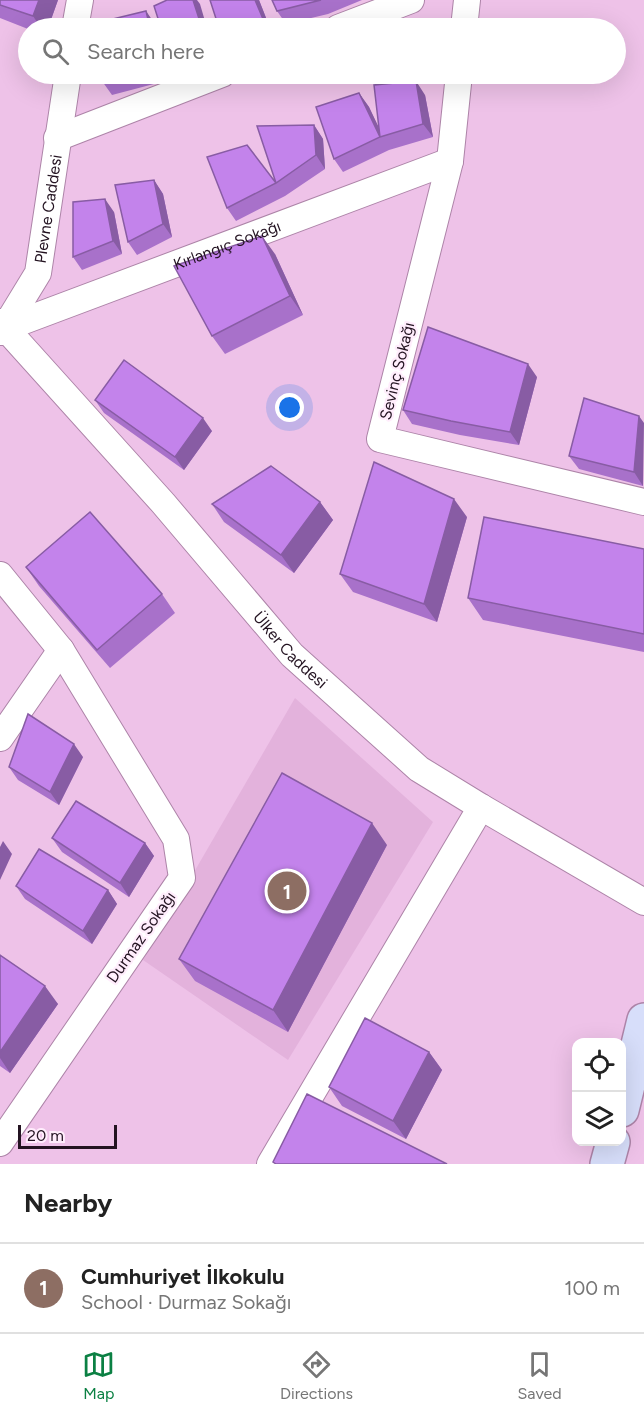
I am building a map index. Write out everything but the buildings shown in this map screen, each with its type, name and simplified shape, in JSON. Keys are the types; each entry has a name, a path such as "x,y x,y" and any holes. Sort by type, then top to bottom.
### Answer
{"main road":[{"path":"631,1097 644,1020"},
{"path":"607,1164 612,1146"}],"street":[{"path":"77,18 80,0"},
{"path":"364,18 411,0"},
{"path":"465,18 467,0"},
{"name":"Plevne Caddesi","path":"2,328 38,273 66,84"},
{"path":"57,138 196,84"},
{"name":"Sevinç Sokağı","path":"458,84 450,161 380,439 644,502"},
{"name":"Kırlangıç Sokağı","path":"2,328 450,161"},
{"name":"Ülker Caddesi","path":"2,328 163,503 292,655 419,769 644,902"},
{"name":"Durmaz Sokağı","path":"0,576 61,651 176,839 182,878 0,1143"},
{"path":"0,738 61,651"},
{"path":"270,1164 481,807"}],"shaded area":[{"path":"295,698 433,822 288,1060 143,960"}],"place":[{"name":"Cumhuriyet İlkokulu","path":"287,891"}]}
